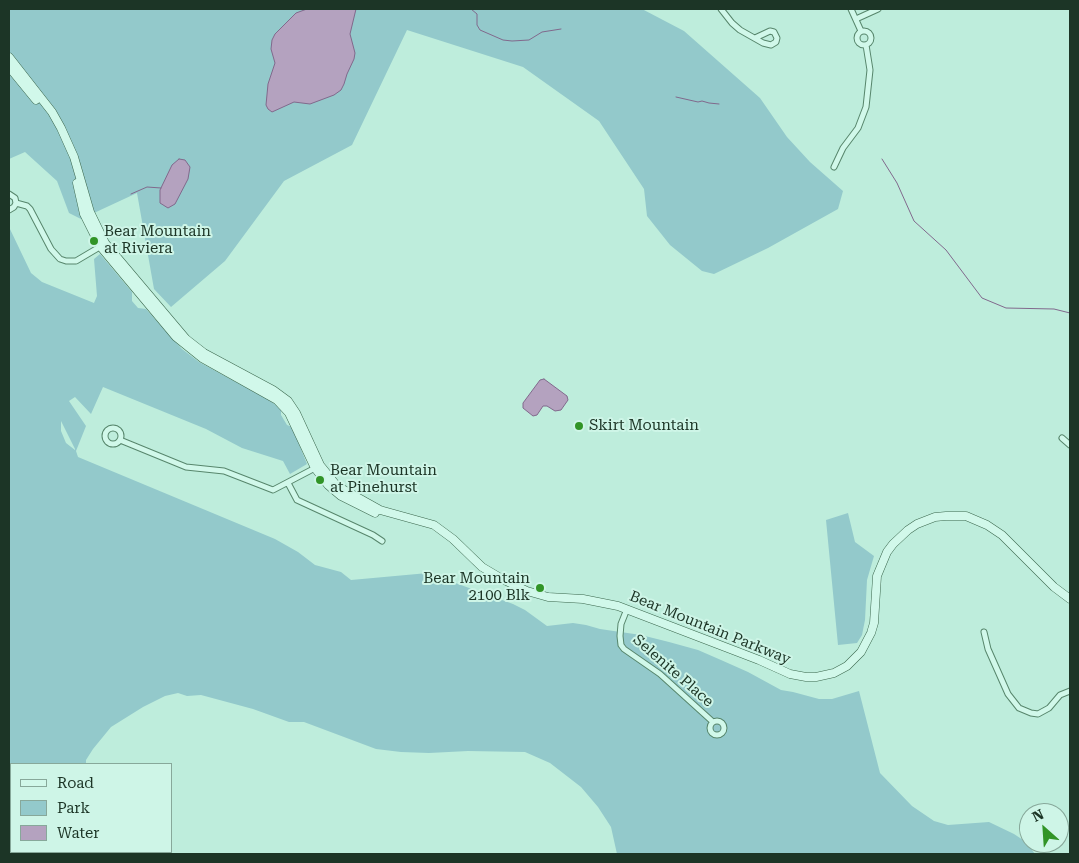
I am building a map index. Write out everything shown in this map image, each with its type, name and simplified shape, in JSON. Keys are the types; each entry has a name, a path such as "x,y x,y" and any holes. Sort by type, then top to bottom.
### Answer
{"street":[{"path":"721,9 736,26 755,38"},
{"path":"851,9 861,31"},
{"path":"856,19 878,9"},
{"path":"861,31 869,32 871,36 870,43 866,45 859,44 857,40 858,33 861,31"},
{"path":"834,167 843,148 858,128 864,113 870,70 866,45"},
{"name":"Bear Mountain Parkway","path":"9,57 52,112 62,128 103,245"},
{"name":"Bear Mountain Parkway","path":"9,67 48,114 62,138 72,165 84,214 103,245 182,343 202,358 270,395 283,405 292,418 324,481 334,492 358,505 394,519 442,531 482,567 504,580 527,591 548,597 596,600 627,609 759,660 790,674 806,677 826,675 847,666 861,652 874,623 876,584 880,568 893,544 900,536 917,524 935,517 956,515 977,520 996,530 1054,587 1070,599"},
{"path":"9,194 15,198 16,203"},
{"path":"16,203 30,209 51,249 60,259 76,261 103,245"},
{"path":"9,210 16,203"},
{"path":"1062,438 1070,445"},
{"path":"120,440 186,467 224,472 270,490 277,489 317,467"},
{"path":"288,483 297,500 382,541"},
{"name":"Selenite Place","path":"627,609 621,624 621,646 660,674 712,722"},
{"path":"984,632 988,649 1008,694 1019,708 1038,714 1049,708 1060,695 1070,691"}],"green space":[{"path":"9,9 642,9 684,31 760,98 787,137 810,162 843,191 838,209 768,248 714,274 702,271 670,245 647,216 644,189 599,121 523,67 407,30 352,145 284,181 225,261 171,307 154,289 137,193 81,219 69,213 57,181 25,152 9,159"},
{"path":"9,227 31,273 42,282 94,303 97,296 94,259 100,254 132,292 132,301 138,308 146,309 182,349 199,362 269,400 281,409 281,415 287,425 292,427 307,464 290,474 283,461 242,448 206,429 103,387 91,414 75,397 69,401 86,426 76,451 78,457 275,539 298,552 315,565 341,572 351,580 428,573 513,604 547,626 573,623 669,642 698,650 748,672 781,690 819,699 832,699 859,691 880,773 912,806 934,821 948,825 989,822 1019,837 1019,853 1035,854 617,854 611,827 598,807 581,787 550,763 525,752 468,751 429,753 376,749 304,722 289,722 253,709 201,695 187,696 178,693 165,696 143,707 111,727 93,749 86,763 10,763 10,853 125,854 9,854","holes":["61,421 75,450 66,443 61,431"]},
{"path":"848,513 855,542 874,556 867,580 865,620 862,635 857,643 838,645 826,520"}],"water":[{"path":"307,9 356,9 350,34 355,53 354,59 341,90 334,95 310,104 294,102 272,112 266,105 268,84 275,63 271,49 272,40 275,34 296,13"},
{"path":"179,159 185,160 190,167 188,179 175,204 168,208 160,203 160,190 172,165"},
{"path":"544,379 567,396 568,400 561,410 555,411 547,406 543,406 537,415 533,416 523,408 523,403 540,380"}],"waterway":[{"path":"471,9 477,14 477,25 480,30 503,40 529,40 542,32 561,29"},
{"path":"676,97 719,104"},
{"path":"882,159 897,183 914,221 946,250 982,298 1006,308 1054,309 1070,313"},
{"path":"131,194 147,187 161,188"}],"place":[{"name":"Bear Mountain at Riviera","path":"94,241"},
{"name":"Skirt Mountain","path":"579,426"},
{"name":"Bear Mountain at Pinehurst","path":"320,480"},
{"name":"Bear Mountain 2100 Blk","path":"540,588"}]}
